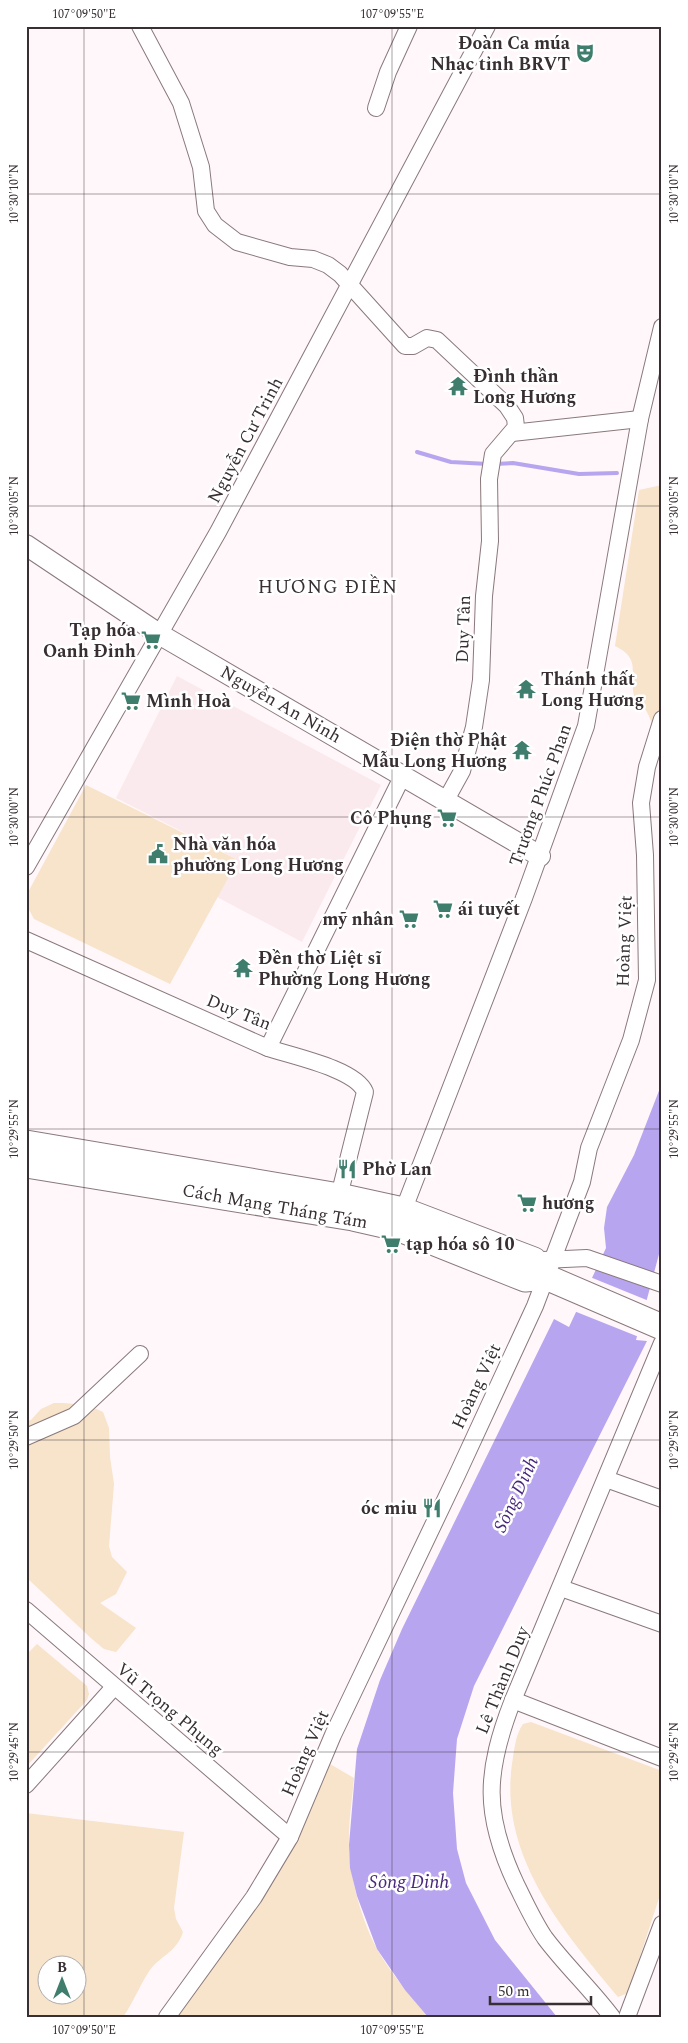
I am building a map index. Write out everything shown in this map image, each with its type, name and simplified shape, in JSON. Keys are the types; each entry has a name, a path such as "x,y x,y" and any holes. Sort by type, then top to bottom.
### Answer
{"main road":[{"name":"Cách Mạng Tháng Tám","path":"26,1143 339,1196 400,1219 544,1266 572,1288 660,1331"},
{"name":"Cách Mạng Tháng Tám","path":"26,1165 344,1217 400,1219"}],"street":[{"path":"140,26 181,103 201,167 206,211 215,225 237,242 250,247 290,257 313,259 328,265 405,346 412,346 426,338 437,340 509,409 515,418 516,427 512,433"},
{"path":"376,108 388,72 409,26"},
{"name":"Nguyễn Cư Trinh","path":"26,867 218,532 350,286 482,28"},
{"name":"Trương Phúc Phan","path":"400,1219 540,856 586,726 640,419 662,327"},
{"path":"512,433 640,419"},
{"name":"Duy Tân","path":"446,800 462,771 474,727 481,680 484,596 490,541 489,479 493,454 512,433"},
{"name":"Nguyễn An Ninh","path":"26,545 159,634 404,775 540,856"},
{"name":"Hoàng Việt","path":"167,2017 254,1897 290,1836 333,1735 457,1476 535,1306 544,1266 582,1182 589,1148 630,1040 647,980 645,863 641,803 647,767 662,719"},
{"name":"Duy Tân","path":"26,940 268,1048 404,775"},
{"path":"268,1048 350,1076 363,1086 365,1092 339,1196"},
{"name":"Cách Mạng Tháng Tám","path":"544,1266 587,1258 662,1284"},
{"name":"Lê Thành Duy","path":"612,2017 545,1938 522,1896 493,1825 493,1767 497,1746 513,1700 562,1588 606,1479 660,1331"},
{"path":"26,1437 74,1416 140,1354"},
{"path":"606,1479 662,1500"},
{"path":"562,1588 662,1624"},
{"name":"Vũ Trọng Phụng","path":"26,1610 290,1836"},
{"path":"26,1785 114,1687"},
{"path":"513,1700 662,1758"},
{"path":"627,2017 662,1924"}],"shaded area":[{"path":"662,485 662,753 657,752 653,728 645,708 634,696 632,661 629,656 615,646 639,490"},
{"path":"177,676 381,785 302,942 217,897 238,860 116,798"},
{"path":"86,785 238,860 170,984 34,919 26,904 26,896"},
{"path":"54,1403 91,1407 103,1412 109,1428 110,1457 114,1484 109,1546 112,1557 127,1572 116,1594 100,1603 136,1628 116,1652 104,1649 92,1639 26,1577 26,1421 31,1420 41,1409"},
{"path":"37,1644 87,1686 89,1694 87,1700 26,1767 26,1655"},
{"path":"531,1722 662,1771 662,1889 628,1993 618,1997 576,1946 557,1919 525,1861 515,1830 511,1798 512,1764 520,1728 523,1724"},
{"path":"330,1764 354,1778 349,1847 354,1886 366,1926 388,1967 428,2017 172,2017 266,1893 287,1859"},
{"path":"26,1813 184,1832 174,1908 176,1919 183,1932 176,1945 152,1967 123,2017 26,2017"}],"water":[{"name":"Sông Dinh","path":"662,1083 662,1243 636,1340 647,1341 474,1686 457,1739 453,1793 457,1849 466,1883 495,1940 557,2017 428,2017 405,1990 377,1949 357,1896 350,1868 349,1845 357,1749 380,1680 402,1629 554,1319 569,1327 606,1248 604,1228 607,1207 634,1155"}],"pier":[{"path":"590,1277 649,1301 639,1337 574,1311"}],"waterway":[{"path":"417,452 451,462 488,464"},
{"path":"495,464 513,463 579,474 617,473"}],"place":[{"name":"Đoàn Ca múa Nhạc tỉnh BRVT","path":"585,53"},
{"name":"Đình thần Long Hương","path":"458,386"},
{"name":"Tạp hóa Oanh Đỉnh","path":"151,640"},
{"name":"Thánh thất Long Hương","path":"526,689"},
{"name":"Mình Hoà","path":"131,701"},
{"name":"Điện thờ Phật Mẫu Long Hương","path":"522,750"},
{"name":"Cô Phụng","path":"447,818"},
{"name":"Nhà văn hóa phường Long Hương","path":"158,854"},
{"name":"ái tuyết","path":"443,909"},
{"name":"mỹ nhân","path":"409,919"},
{"name":"Đền thờ Liệt sĩ Phường Long Hương","path":"243,968"},
{"name":"Phở Lan","path":"347,1169"},
{"name":"hương","path":"527,1203"},
{"name":"tạp hóa sô 10","path":"391,1244"},
{"name":"óc miu","path":"432,1508"}],"district":[{"name":"HƯƠNG ĐIỀN","path":"328,586"}]}
